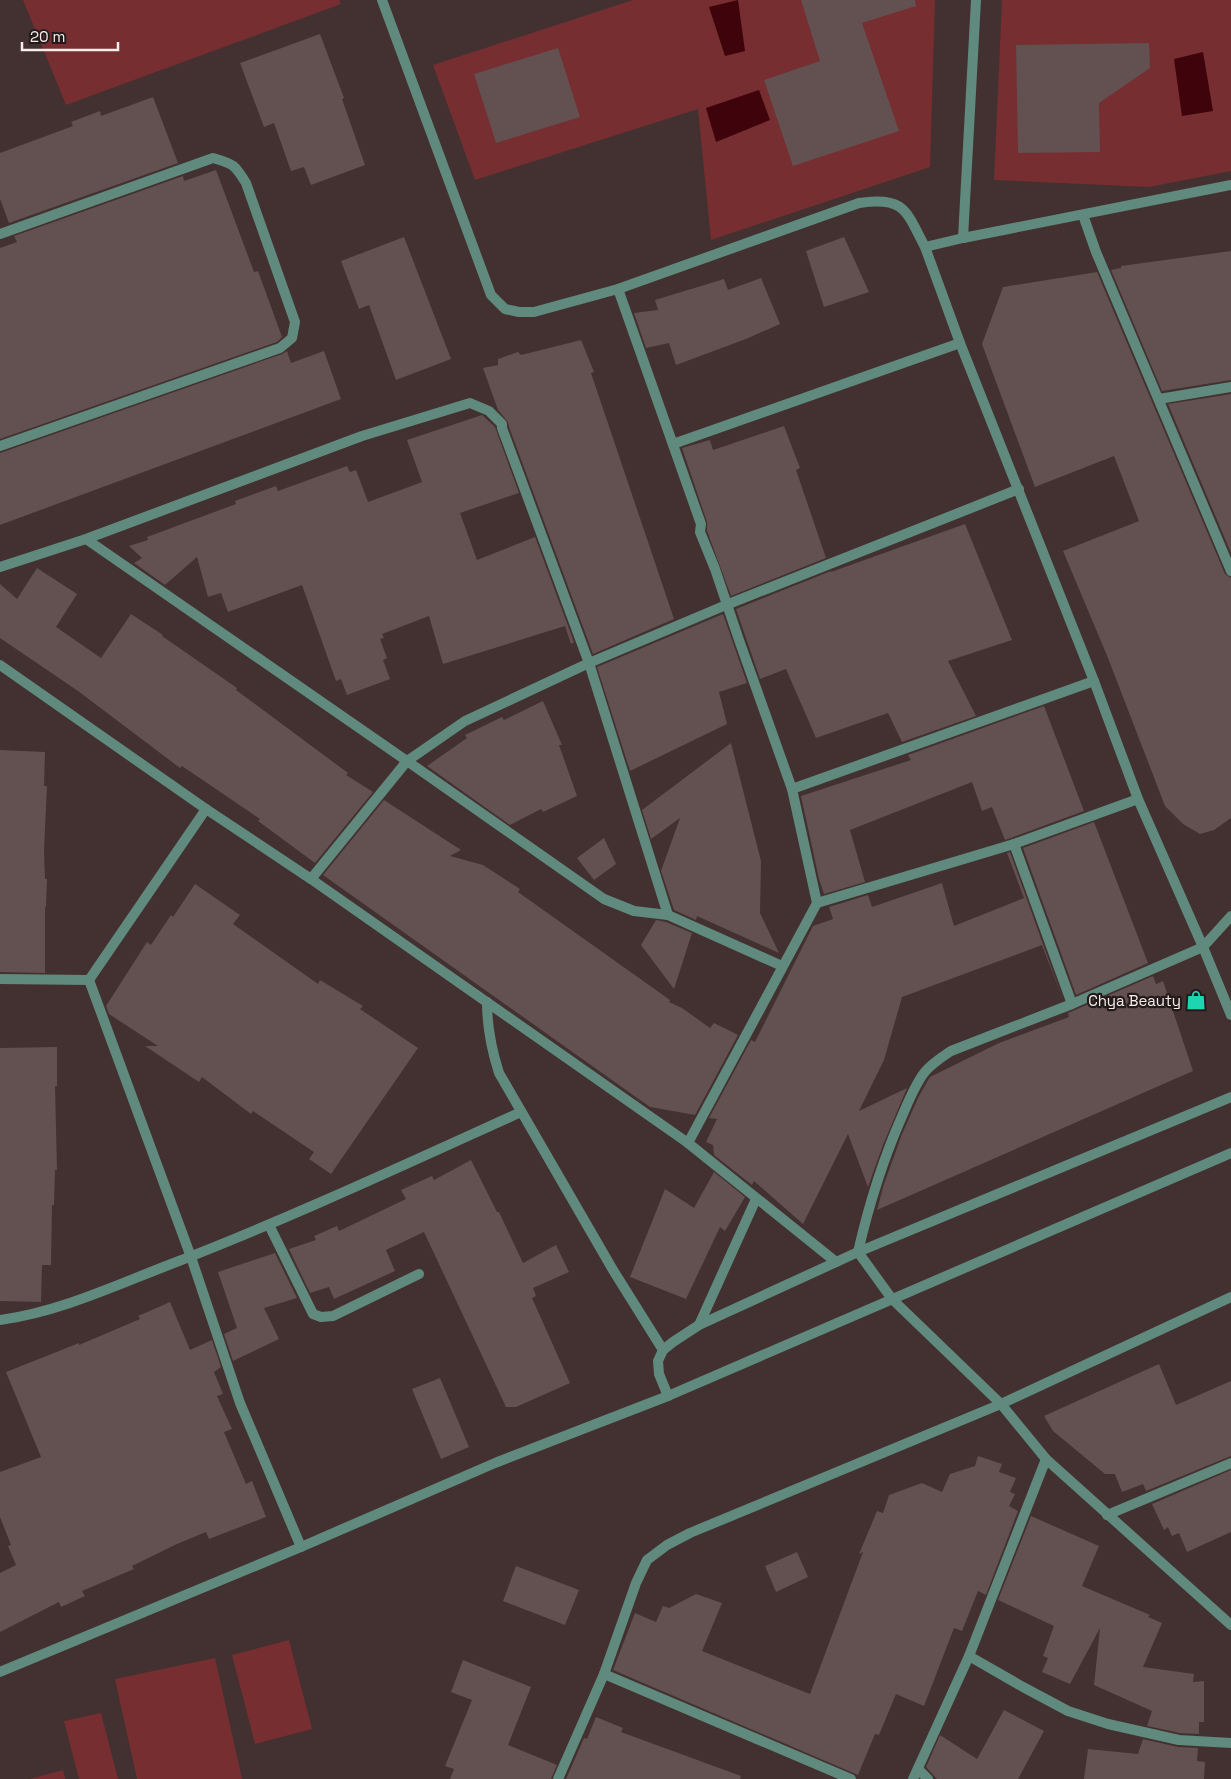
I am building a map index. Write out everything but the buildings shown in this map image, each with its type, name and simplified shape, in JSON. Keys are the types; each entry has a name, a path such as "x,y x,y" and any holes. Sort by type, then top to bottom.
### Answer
{"street":[{"path":"382,0 491,295 505,309 519,312 534,312 618,289 859,203 876,200 893,202 904,209 925,247 960,343 1094,681 1138,799 1204,946 1231,1015"},
{"path":"963,238 976,0"},
{"path":"0,234 213,158 236,166 246,183 295,322 292,338 280,348 0,446"},
{"path":"925,247 1231,185"},
{"path":"1084,215 1096,252 1160,399 1231,571"},
{"path":"618,289 700,524 700,532 715,568 726,605 792,789 817,903 688,1143"},
{"path":"673,444 960,343"},
{"path":"1160,399 1231,387"},
{"path":"0,567 86,539 362,436 470,403 489,411 502,424 589,663 668,915"},
{"path":"311,878 407,761 465,721 589,663 726,605 1019,489"},
{"path":"86,539 604,899 634,911 668,915 782,966"},
{"path":"0,664 206,809 311,878 688,1143 836,1262"},
{"path":"792,789 1094,681"},
{"path":"817,903 1014,844 1138,799"},
{"path":"89,980 206,809"},
{"path":"1014,844 1072,1004"},
{"path":"1231,916 1204,946 1072,1004 951,1051 925,1071 916,1085 888,1146 869,1205 858,1252 892,1299 1000,1404 1046,1459 1231,1625"},
{"path":"0,979 89,980"},
{"path":"89,980 191,1256 240,1403 301,1547"},
{"path":"487,1002 487,1026 499,1073 613,1270 662,1350"},
{"path":"668,1396 659,1374 658,1362 662,1350 699,1325 858,1252 1231,1096"},
{"path":"0,1320 24,1316 83,1298 269,1226 522,1112"},
{"path":"0,1672 301,1547 495,1463 668,1396 1231,1153"},
{"path":"699,1325 756,1199"},
{"path":"269,1226 313,1314 321,1317 333,1316 419,1274"},
{"path":"558,1779 604,1674 636,1582 647,1560 667,1544 1000,1404 1231,1297"},
{"path":"913,1779 969,1656 1046,1459"},
{"path":"1107,1514 1231,1463"},
{"path":"969,1656 1022,1688 1068,1710 1108,1724 1179,1740 1231,1743"},
{"path":"604,1674 851,1779"},
{"path":"918,1769 928,1779"}],"shaded area":[{"path":"23,0 339,0 341,4 66,105"},
{"path":"633,0 935,0 930,167 711,240 698,109 475,180 433,65"},
{"path":"738,0 745,51 725,56 709,7"},
{"path":"1002,0 1231,0 1231,171 1149,187 994,180"},
{"path":"1203,52 1213,111 1182,116 1174,59"},
{"path":"759,90 770,120 716,142 706,108"},
{"path":"289,1640 312,1729 255,1744 232,1655"},
{"path":"215,1658 242,1779 137,1779 115,1679"},
{"path":"101,1713 118,1779 79,1779 64,1721"},
{"path":"63,1770 65,1779 30,1779"}],"place":[{"name":"Chya Beauty","path":"1196,1000"}]}
